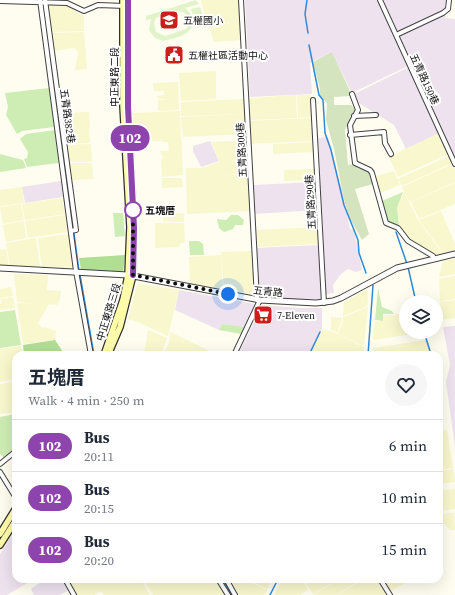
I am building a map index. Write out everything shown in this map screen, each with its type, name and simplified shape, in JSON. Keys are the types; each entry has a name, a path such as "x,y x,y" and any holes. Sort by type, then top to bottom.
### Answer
{"main road":[{"name":"中正東路二段","path":"126,3 123,106 130,227 131,275"},
{"name":"中正東路三段","path":"105,351 131,275"},
{"name":"中正東路三段","path":"110,351 120,327 131,275"},
{"path":"0,534 12,514"},
{"path":"0,545 12,526"}],"street":[{"path":"0,1 40,0 67,3 84,11 98,5 126,3"},
{"name":"五青路382巷","path":"40,0 76,271 90,351"},
{"name":"五青路300巷","path":"241,0 258,300"},
{"name":"五青路150巷","path":"380,0 455,164"},
{"path":"396,35 443,13 448,9 449,0"},
{"name":"五青路382巷","path":"46,1 76,230 71,231"},
{"path":"352,94 358,110 350,125 350,135 355,164 370,170 372,173 386,223 398,228 408,241 433,256 434,260"},
{"name":"五青路290巷","path":"313,100 324,303"},
{"path":"354,116 376,115"},
{"path":"350,135 384,132 385,142 391,154"},
{"name":"五青路","path":"0,268 131,275 258,300 324,303 341,298 397,268 455,254"},
{"path":"236,351 258,300"},
{"path":"0,464 12,454"},
{"path":"0,472 12,492"},
{"path":"67,583 74,595"},
{"path":"220,583 228,595"},
{"path":"228,583 235,595"},
{"path":"382,583 390,595"}],"shaded area":[{"path":"245,0 378,0 408,66 352,93 332,52 310,63 312,94 250,97"},
{"path":"383,0 446,0 445,18 455,19 455,157"},
{"path":"409,67 439,133 406,149 394,125 357,102 354,94"},
{"path":"328,137 337,177 339,183 341,184 350,229 354,230 362,270 356,272 348,269 341,274 333,285 334,293 326,294 318,138"},
{"path":"210,141 219,161 201,167 193,151 193,146"},
{"path":"61,181 63,197 25,203 22,187"},
{"path":"316,182 317,210 254,214 253,185"},
{"path":"319,245 323,299 286,299 259,296 256,248"},
{"path":"179,290 255,304 245,327 222,324 219,330 175,310"},
{"path":"262,305 322,308 322,329 311,351 240,351"},
{"path":"455,326 455,447 446,382 450,365 443,327"},
{"path":"12,535 12,583 27,583 7,595 0,595 0,554"},
{"path":"39,583 65,583 69,590 60,595 34,595 31,589"}],"green space":[{"path":"196,0 199,4 185,8 193,20 192,27 182,36 163,41 155,38 149,30 151,19 146,20 146,16","holes":["179,11 186,14 188,18 189,23 186,29 165,36 156,32 154,23 156,18"]},
{"path":"201,0 239,0 241,40 214,42 208,23 235,22 208,22"},
{"path":"48,5 68,5 79,14 84,15 84,31 52,32"},
{"path":"200,7 206,25 197,28 191,9"},
{"path":"84,32 87,69 75,70 78,52 74,48 54,51 52,33"},
{"path":"332,52 350,91 350,96 334,97 334,105 351,105 355,109 345,130 348,165 353,164 366,170 370,174 373,184 355,189 369,234 362,240 349,217 344,199 334,149 326,120 327,103 320,96 320,89 313,62"},
{"path":"216,71 216,99 181,101 179,73"},
{"path":"178,82 179,110 158,111 158,100 169,99 158,99 157,96 164,95 164,91 154,91 153,83"},
{"path":"49,88 54,127 22,131 17,134 6,115 8,107 5,93"},
{"path":"296,95 297,118 250,120 249,100 251,98"},
{"path":"297,95 311,95 312,117 298,118"},
{"path":"244,99 245,114 181,116 181,102"},
{"path":"180,111 183,175 162,177 161,159 163,158 160,151 169,151 168,142 162,142 161,137 161,141 139,142 138,137 134,138 133,113"},
{"path":"89,112 90,129 64,130 62,113"},
{"path":"245,114 246,134 183,137 181,117"},
{"path":"312,118 313,141 251,144 250,121"},
{"path":"89,129 90,143 66,144 64,131"},
{"path":"55,130 59,163 27,167 24,159 27,158 28,152 20,139 26,134"},
{"path":"439,133 448,154 398,177 389,157"},
{"path":"246,141 248,160 228,162 247,161 248,173 219,175 248,174 250,211 187,214 186,168 201,168 220,162 211,142"},
{"path":"313,142 314,152 273,154 273,144"},
{"path":"91,144 92,162 69,162 66,145"},
{"path":"0,154 23,160 26,168 0,172"},
{"path":"449,156 452,163 402,186 398,179"},
{"path":"69,163 92,163 93,179 71,180"},
{"path":"452,164 455,169 455,182 410,202 405,194 418,220 442,253 436,255 407,237 400,226 397,208 404,192 402,187"},
{"path":"315,169 315,180 284,181 284,170"},
{"path":"394,171 400,185 380,193 376,176"},
{"path":"162,178 182,178 183,187 162,188"},
{"path":"455,183 455,204 419,219 411,202"},
{"path":"22,187 24,203 0,206 0,190"},
{"path":"403,192 397,208 399,225 388,221 382,201"},
{"path":"62,198 65,214 25,220 22,204"},
{"path":"21,204 24,220 3,224 0,207"},
{"path":"441,211 455,244 455,250 443,253 419,220"},
{"path":"113,213 123,213 125,236 115,237"},
{"path":"184,213 184,222 163,222 163,215"},
{"path":"65,215 67,232 28,238 25,221"},
{"path":"231,215 238,215 244,220 243,225 235,225 233,229 224,232 219,228 217,219 226,220"},
{"path":"24,221 26,238 6,242 3,225"},
{"path":"155,223 184,223 185,242 180,244 179,247 155,248"},
{"path":"318,227 319,244 258,247 257,230"},
{"path":"68,234 72,268 42,267 38,238"},
{"path":"36,238 40,267 10,266 6,243"},
{"path":"189,241 199,241 203,244 204,255 190,255"},
{"path":"6,249 9,266 0,265 0,250"},
{"path":"252,251 255,295 224,289 221,252"},
{"path":"125,255 123,273 81,270 79,258"},
{"path":"221,255 223,289 190,283 189,257"},
{"path":"455,258 455,274 439,277 443,261"},
{"path":"14,274 48,275 47,290 61,291 60,299 57,305 17,302"},
{"path":"455,276 455,299 443,301 443,295 440,295 439,279"},
{"path":"141,284 179,290 168,336 128,319 137,285"},
{"path":"11,287 13,296 0,298 0,289"},
{"path":"378,288 382,307 392,311 394,314 383,314 383,321 375,320"},
{"path":"367,289 368,306 343,316 344,302"},
{"path":"13,297 15,308 0,310 0,304 2,302 0,299"},
{"path":"455,300 455,318 443,320 443,302"},
{"path":"17,303 49,304 38,323 42,328 44,327 56,331 55,340 23,344"},
{"path":"368,307 364,346 338,334 342,325 343,317"},
{"path":"15,310 21,345 0,348 0,312"},
{"path":"399,313 399,336 373,340 375,321 383,321 383,315"},
{"path":"331,317 342,318 338,333 331,330"},
{"path":"222,324 245,327 241,334 219,330"},
{"path":"148,330 167,338 162,351 145,351"},
{"path":"322,330 331,331 364,347 364,351 312,351"},
{"path":"170,332 210,351 165,351 169,343"},
{"path":"55,340 62,351 24,351 23,345"},
{"path":"426,340 429,350 373,351 373,348"},
{"path":"21,346 22,351 12,351 12,380 0,382 0,349"},
{"path":"12,382 12,412 0,414 0,384"},
{"path":"12,415 12,451 4,458 0,454 0,417"},
{"path":"443,430 447,430 453,468 443,469"},
{"path":"453,469 455,482 443,484 443,470"},
{"path":"455,489 455,509 443,510 443,490"},
{"path":"454,513 455,530 450,530 443,522 443,514"},
{"path":"69,583 143,583 150,595 104,595 101,591 94,595 76,595"},
{"path":"146,583 220,583 227,595 153,595"},
{"path":"232,583 252,583 267,590 264,595 239,595"},
{"path":"255,583 270,583 267,589"},
{"path":"280,583 304,583 308,590 300,595 274,595"},
{"path":"308,583 331,583 313,594 306,584"},
{"path":"332,583 356,583 336,595 313,595"},
{"path":"357,583 380,583 387,595 337,595"},
{"path":"386,583 405,583 391,591"}],"waterway":[{"path":"307,0 305,14 308,33"},
{"path":"43,4 54,89"},
{"path":"309,45 319,95 323,100 325,133 331,150 344,205 358,240 359,253 366,273"},
{"path":"55,93 68,190"},
{"path":"69,197 79,271"},
{"path":"396,232 407,264"},
{"path":"408,267 414,295"},
{"path":"80,275 93,351"},
{"path":"368,351 373,285"},
{"path":"311,351 320,332"},
{"path":"426,339 430,351"},
{"path":"224,583 232,595"},
{"path":"270,595 276,583"}],"bus line":[{"name":"102","path":"128,0 128,107 134,228 133,275"}],"place":[{"name":"五權國小","path":"169,20"},
{"name":"五權社區活動中心","path":"174,55"},
{"name":"五塊厝","path":"133,210"},
{"name":"7-Eleven","path":"263,315"}],"route":[{"path":"133,210 133,275 228,294"}]}
